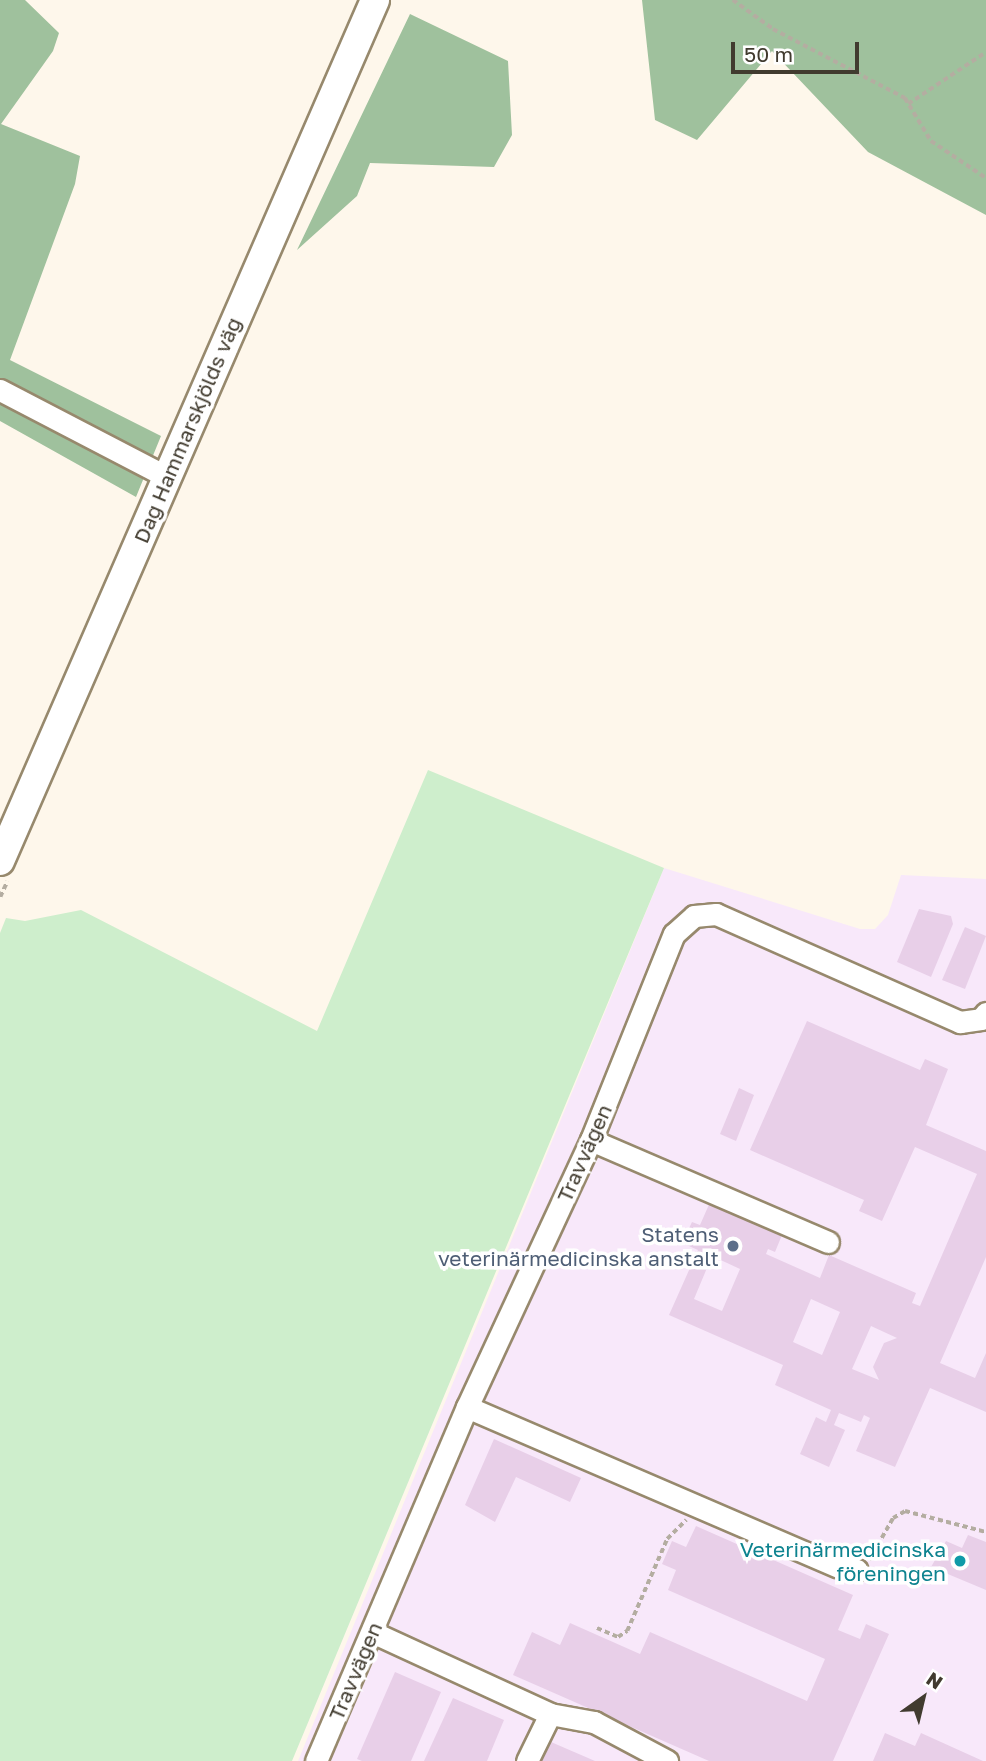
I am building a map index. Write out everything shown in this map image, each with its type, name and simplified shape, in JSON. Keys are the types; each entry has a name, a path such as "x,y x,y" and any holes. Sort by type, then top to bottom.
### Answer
{"main road":[{"name":"Dag Hammarskjölds väg","path":"0,861 374,0"}],"street":[{"path":"0,390 167,477"},
{"name":"Travvägen","path":"317,1761 467,1407 591,1140 674,934 694,916 716,914 960,1021 981,1019 986,1013"},
{"path":"591,1140 828,1242"},
{"path":"467,1407 701,1508 857,1570"},
{"path":"372,1632 550,1714 594,1723 667,1761"},
{"path":"527,1761 550,1714"}],"path":[{"path":"733,0 772,29 908,104 931,141 986,178"},
{"path":"908,104 986,52"},
{"path":"597,1628 618,1637 627,1631 667,1539 701,1508"},
{"path":"857,1570 867,1563 892,1518 905,1511 986,1532"}],"shaded area":[{"path":"664,868 860,929 875,929 888,915 901,875 986,879 986,1761 298,1761"}],"green space":[{"path":"0,0 25,0 59,33 53,51 1,124 80,156 75,184 10,360 161,436 136,497 0,421"},
{"path":"642,0 986,0 986,215 868,152 772,51 697,140 655,120"},
{"path":"410,14 508,61 512,135 494,167 370,163 357,196 297,250"},
{"path":"428,770 664,868 292,1761 0,1761 0,933 6,918 25,921 81,910 317,1031"}],"building":[{"path":"919,909 951,916 953,924 931,977 897,962"},
{"path":"965,927 986,936 965,989 942,980"},
{"name":"Statens veterinärmedicinska anstalt","path":"807,1021 920,1070 925,1059 948,1069 926,1125 986,1151 986,1257 940,1363 975,1378 986,1353 986,1412 930,1388 895,1467 856,1451 870,1418 864,1415 861,1422 839,1413 834,1425 845,1430 829,1467 800,1454 816,1417 826,1422 831,1410 775,1385 783,1365 669,1315 698,1250 682,1243 692,1222 700,1225 711,1200 782,1235 775,1252 768,1249 766,1254 820,1278 829,1255 916,1293 912,1303 920,1306 977,1174 915,1147 882,1221 859,1211 864,1200 750,1150","holes":["712,1256 740,1269 722,1311 694,1299","811,1299 840,1312 822,1355 793,1342","871,1326 897,1338 884,1343 873,1367 879,1380 852,1369"]},
{"path":"739,1088 754,1095 736,1141 720,1134"},
{"path":"494,1439 581,1478 570,1502 516,1477 495,1522 465,1505"},
{"path":"696,1526 853,1595 838,1630 860,1639 866,1624 889,1634 833,1761 709,1761 513,1675 532,1632 560,1645 570,1623 640,1654 650,1632 807,1701 825,1659 668,1590 676,1570 662,1564 672,1541 686,1547"},
{"name":"Veterinärmedicinska föreningen","path":"968,1535 986,1542 986,1590 931,1567 946,1541 962,1548"},
{"path":"395,1672 441,1692 411,1761 357,1759"},
{"path":"453,1698 504,1720 487,1761 424,1761"},
{"path":"885,1733 915,1746 921,1733 983,1761 873,1761"},
{"path":"551,1742 595,1761 542,1761"}],"place":[{"name":"Statens veterinärmedicinska anstalt","path":"733,1246"},
{"name":"Veterinärmedicinska föreningen","path":"960,1561"}]}
